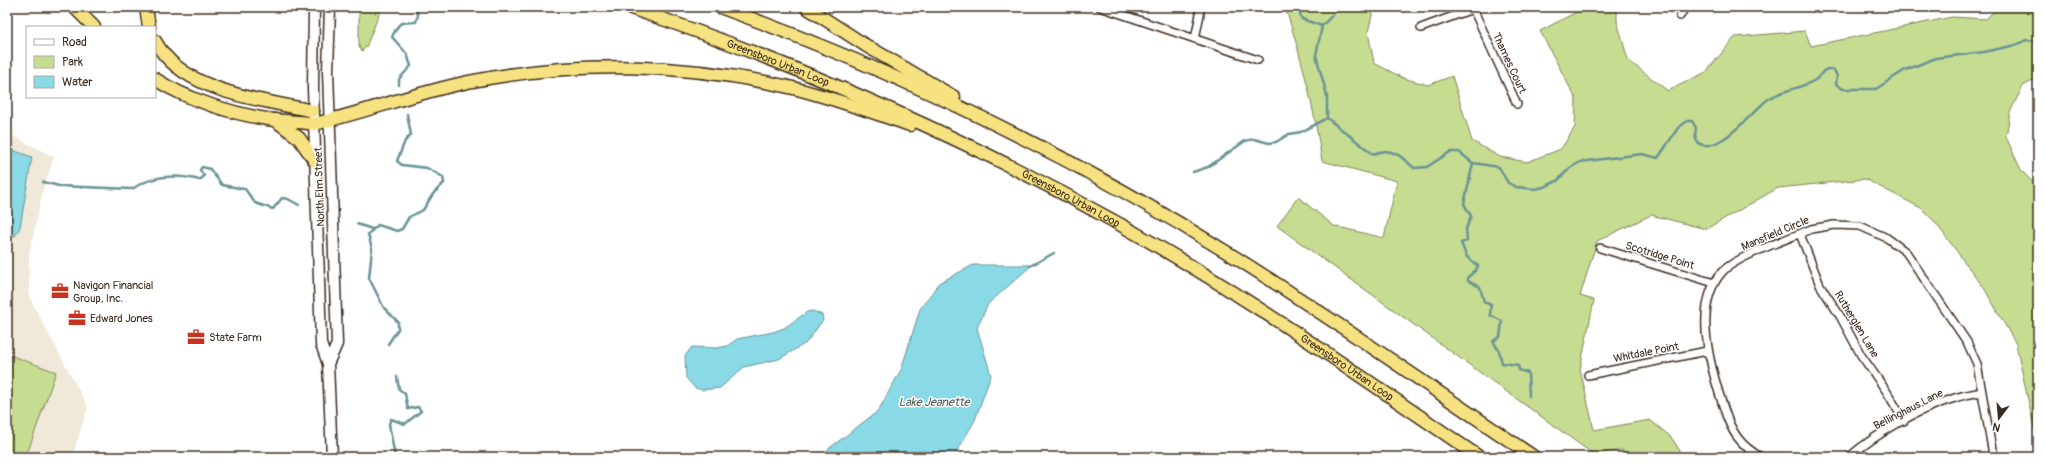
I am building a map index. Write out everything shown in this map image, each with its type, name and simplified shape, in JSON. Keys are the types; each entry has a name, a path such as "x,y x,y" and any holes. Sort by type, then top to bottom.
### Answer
{"highway":[{"path":"74,7 93,26"},
{"path":"146,7 149,26"},
{"name":"Greensboro Urban Loop","path":"628,7 789,66 876,102 976,149 1108,218 1216,281 1316,346 1480,457"},
{"path":"720,7 888,74 1039,146"},
{"path":"806,7 865,45 1039,146 1137,199 1232,256 1326,316 1534,457"},
{"path":"156,42 173,65 197,81 231,92 313,111"},
{"path":"156,80 174,90 200,101 274,120 298,121 314,124 329,121 414,95 495,77 577,68 668,69 743,78 808,92 866,110 976,149"},
{"path":"274,120 299,138 315,161"}],"main road":[{"name":"North Elm Street","path":"314,7 313,111 322,344 328,364 332,457"},
{"name":"North Elm Street","path":"328,364 337,344 329,121 328,71 330,7"}],"street":[{"path":"1100,7 1258,60"},
{"path":"1194,39 1200,14 1199,7"},
{"path":"1680,16 1685,7"},
{"path":"1421,28 1474,8"},
{"name":"Thames Court","path":"1474,8 1516,104"},
{"name":"Mansfield Circle","path":"1761,457 1737,437 1725,414 1707,351 1705,330 1706,315 1714,283 1723,271 1737,261 1800,234 1823,226 1844,225 1860,226 1887,238 1906,252 1967,342 1977,364 1992,449 1995,457"},
{"name":"Rutherglen Lane","path":"1800,234 1820,285 1840,316 1861,354 1884,386 1904,421"},
{"name":"Scotridge Point","path":"1600,248 1714,283"},
{"name":"Whitdale Point","path":"1588,375 1707,351"},
{"name":"Bellinghaus Lane","path":"1849,457 1878,436 1904,421 1952,398 1982,392"}],"shaded area":[{"path":"7,133 54,157 43,190 29,255 29,297 88,407 72,457 7,457"}],"green space":[{"path":"359,7 382,7 366,47 362,51 359,47"},
{"path":"1285,7 1374,7 1368,32 1374,63 1403,78 1428,85 1452,76 1472,141 1500,157 1527,162 1561,149 1575,127 1576,99 1540,31 1586,7 1617,7 1617,21 1628,60 1668,91 1706,72 1735,37 1805,31 1811,46 1952,17 1986,19 1998,7 2038,7 2038,78 2023,86 2010,112 2006,137 2021,170 2038,188 2038,446 2016,344 1984,288 1935,222 1921,208 1865,179 1778,188 1706,229 1651,215 1597,241 1580,296 1594,300 1580,369 1594,430 1650,420 1671,437 1684,457 1632,457 1622,450 1593,454 1277,226 1298,197 1334,226 1384,238 1397,181 1322,161 1307,83"},
{"path":"7,354 56,372 26,457 7,457"}],"water":[{"path":"7,148 32,157 20,227 16,235 7,240"},
{"name":"Lake Jeanette","path":"973,265 1032,265 988,304 977,328 991,375 975,420 954,457 818,457 878,411 901,370 920,309 939,283"},
{"path":"813,311 822,315 823,320 806,343 779,359 744,367 720,388 702,390 695,388 686,378 685,356 692,347 717,348 727,346 737,339 773,332 784,328 807,312"}],"waterway":[{"path":"399,85 399,79 411,66 407,54 392,37 396,28 400,24 406,22 416,22 418,15 415,7"},
{"path":"1297,7 1302,19 1322,26"},
{"path":"1340,7 1322,26 1316,55 1327,96 1327,118 1373,154 1385,151 1390,152 1400,156 1414,168 1427,167 1450,152 1459,152 1473,163 1499,167 1508,183 1516,187 1535,189 1557,181 1570,168 1580,162 1642,154 1658,158 1678,128 1687,121 1692,121 1696,128 1695,137 1698,143 1708,145 1717,143 1735,130 1767,100 1778,94 1809,83 1827,69 1834,70 1837,76 1836,84 1843,89 1876,89 1905,70 1936,58 1984,52 2016,45 2026,40 2038,41"},
{"path":"388,344 398,329 398,322 384,308 369,278 372,249 368,234 378,225 397,231 402,229 409,217 423,210 433,194 444,183 443,177 427,168 402,165 397,161 405,141 411,135 407,114"},
{"path":"1193,172 1208,167 1245,141 1254,139 1269,143 1276,142 1289,134 1301,132 1327,118"},
{"path":"1473,163 1464,204 1471,216 1466,229 1467,241 1461,243 1467,257 1478,266 1476,270 1468,277 1468,281 1480,287 1484,302 1491,305 1490,315 1502,321 1500,337 1493,341 1499,351 1502,363 1518,365 1519,370 1528,373 1529,396"},
{"path":"43,182 59,186 132,189 140,184 156,178 182,177 200,180 204,176 200,170 202,167 210,169 222,185 245,189 255,203 273,209 282,198 288,199 299,205"},
{"path":"357,224 372,229"},
{"path":"1030,266 1054,253"},
{"path":"395,457 389,424 391,419 405,424 421,411 418,407 408,409 405,394 399,389 397,377"}],"place":[{"name":"Navigon Financial Group, Inc.","path":"60,291"},
{"name":"Edward Jones","path":"77,318"},
{"name":"State Farm","path":"196,337"}]}
